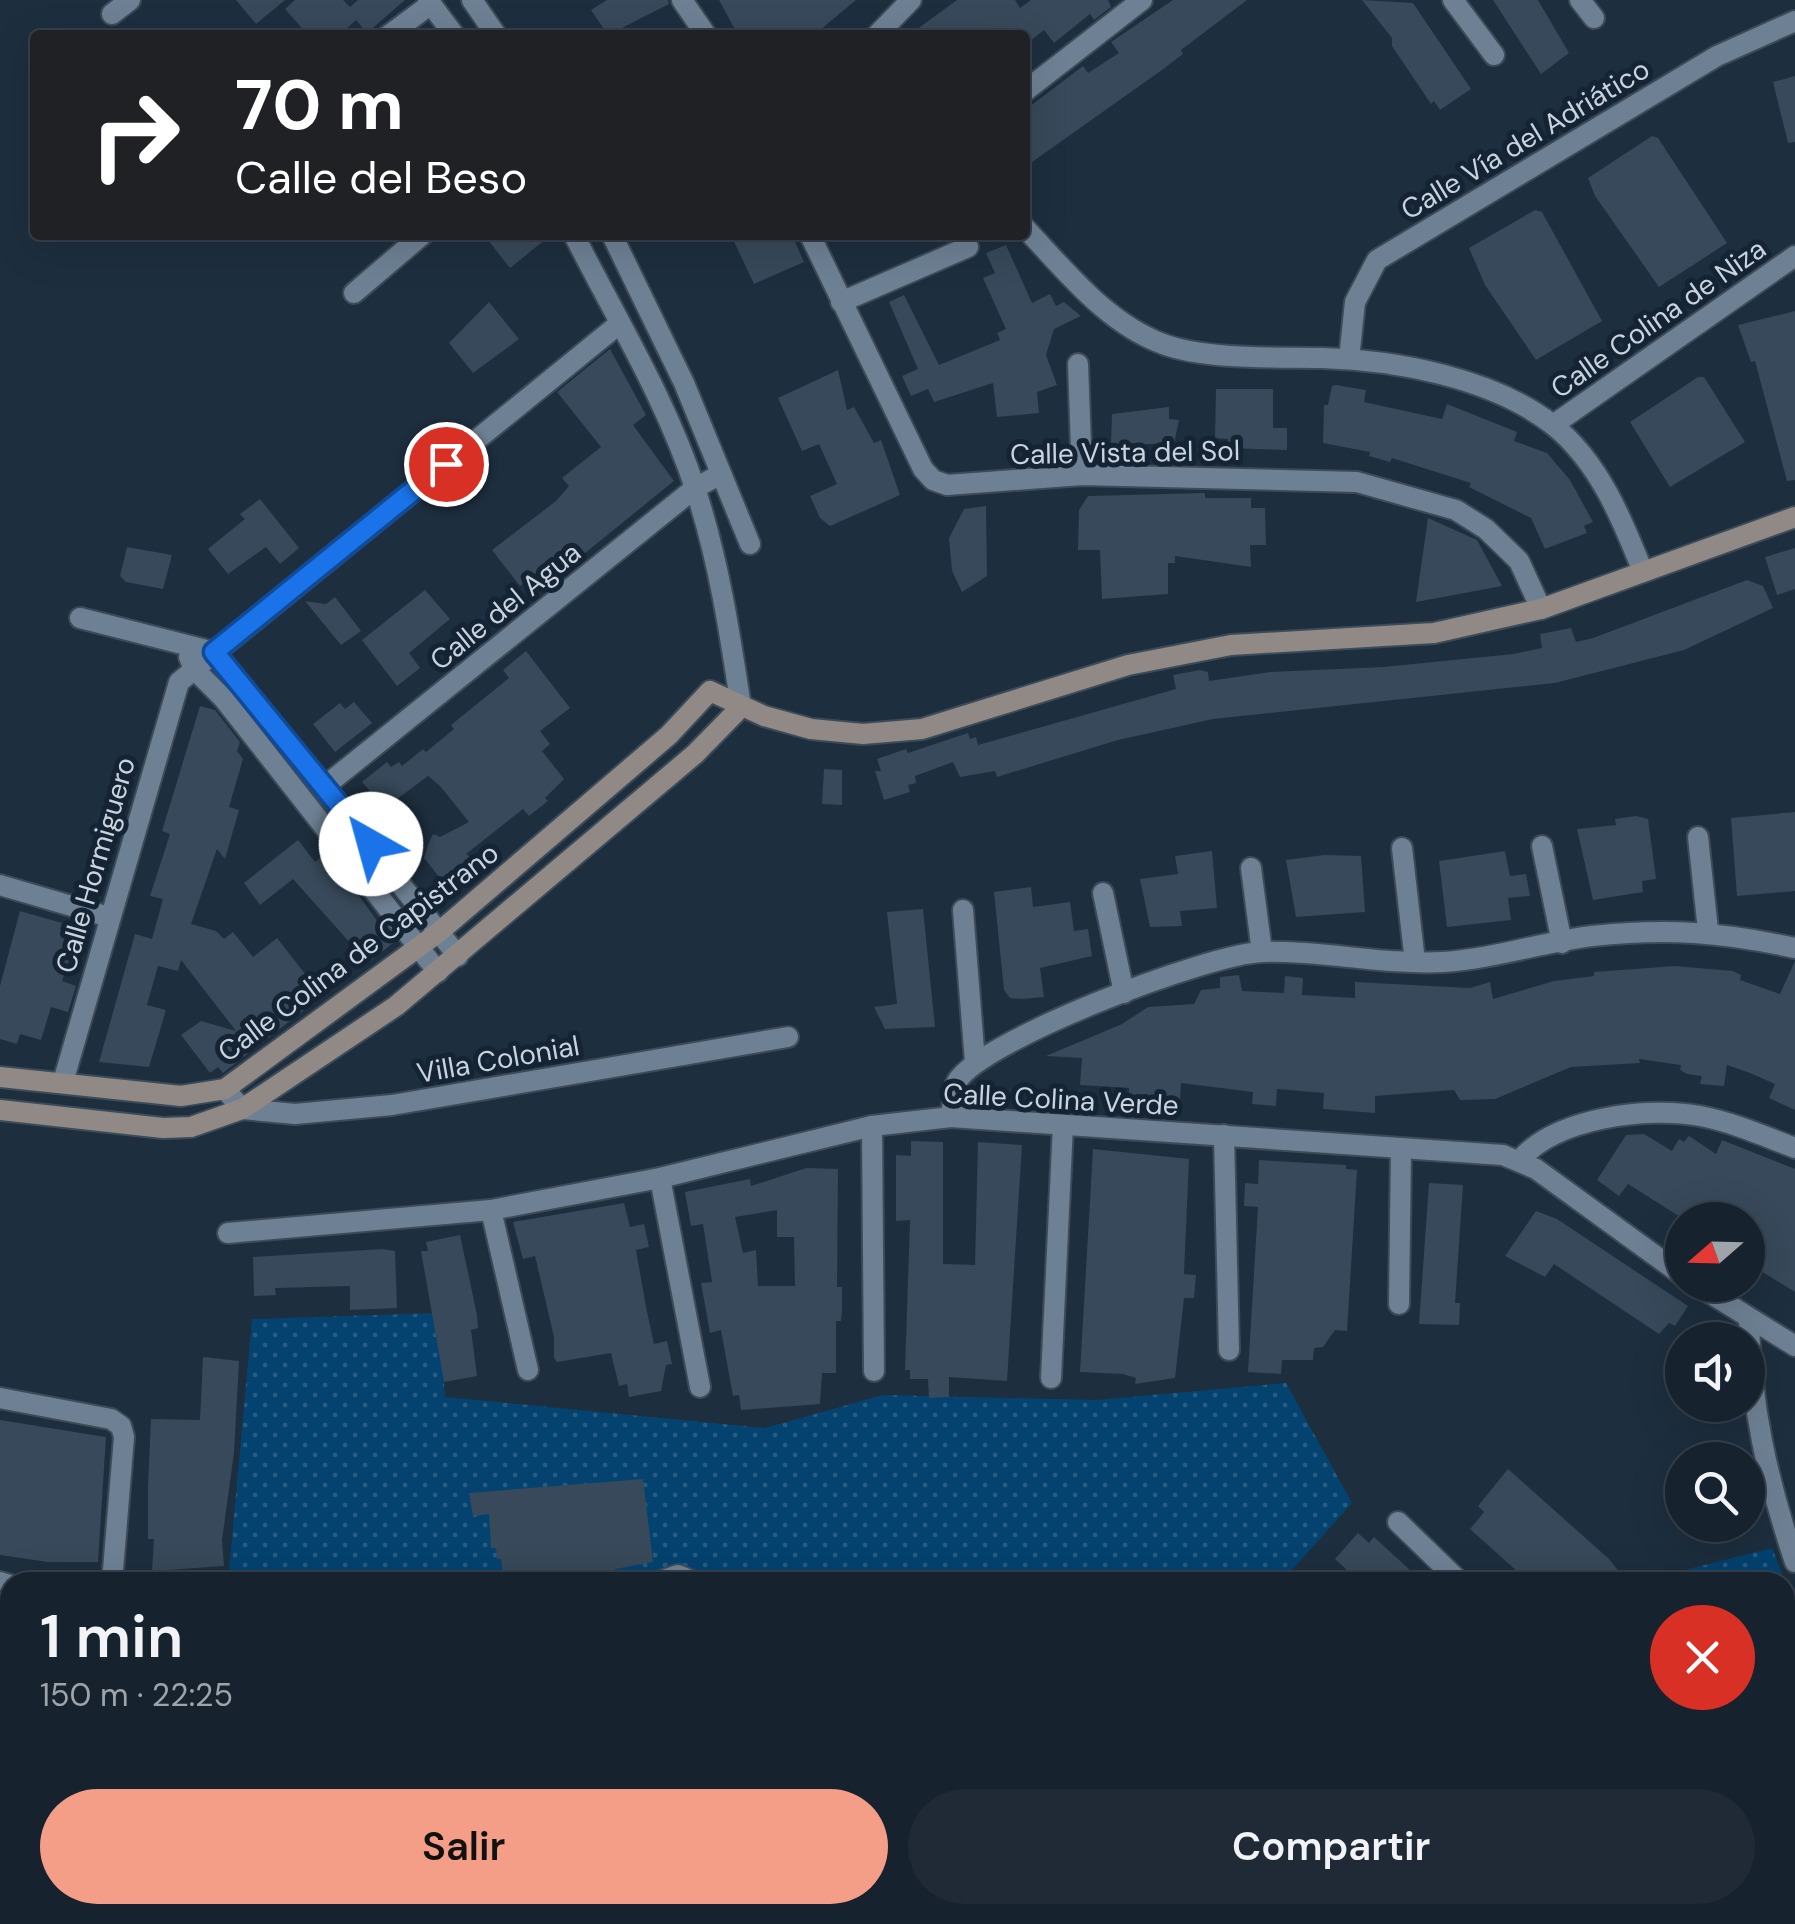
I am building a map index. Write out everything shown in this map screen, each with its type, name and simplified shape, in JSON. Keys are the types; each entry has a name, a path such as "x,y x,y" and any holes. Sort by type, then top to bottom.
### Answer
{"main road":[{"path":"710,691 742,708 810,729 863,734 922,729 1128,665 1231,645 1434,633 1540,609 1795,517"},
{"name":"Calle Colina de Capistrano","path":"0,1077 181,1096 206,1096 224,1089 439,932 669,736 710,691"},
{"name":"Calle Colina de Capistrano","path":"0,1110 163,1128 190,1126 242,1110 396,1006 694,754 742,708"}],"street":[{"path":"112,14 130,0"},
{"path":"472,0 493,30"},
{"path":"682,0 703,30"},
{"path":"1030,86 1142,0"},
{"path":"1454,0 1494,54"},
{"path":"1580,0 1594,18"},
{"path":"396,30 430,2 450,30"},
{"path":"880,30 903,2"},
{"name":"Calle Vía del Adriático","path":"1349,359 1355,302 1377,260 1718,56 1795,20"},
{"path":"1030,233 1123,324 1166,346 1252,356 1349,359 1458,380 1505,398 1553,425 1590,467 1620,512 1643,572"},
{"path":"354,294 416,240"},
{"path":"577,240 665,413 695,488 728,612 742,708"},
{"path":"614,240 684,383 750,544"},
{"name":"Calle Vista del Sol","path":"812,240 923,469 933,480 947,484 1082,475 1320,478 1358,482 1440,506 1486,530 1519,561 1540,609"},
{"path":"842,302 968,246"},
{"name":"Calle Colina de Niza","path":"1553,425 1795,256"},
{"name":"Calle Hormiguero","path":"63,1082 171,698 194,669 214,652 619,324"},
{"path":"1078,364 1082,475"},
{"name":"Calle del Agua","path":"326,786 695,488 721,474"},
{"path":"80,618 214,652 326,786 458,956"},
{"path":"183,642 194,669 224,699 438,972"},
{"path":"710,691 735,667"},
{"path":"1698,837 1708,930"},
{"path":"1542,846 1562,943"},
{"path":"1402,848 1415,962"},
{"path":"1251,868 1262,952"},
{"path":"0,885 110,916"},
{"path":"1103,893 1124,993"},
{"path":"963,910 976,1062"},
{"path":"951,1117 956,1083 976,1062 1124,993 1222,958 1262,952 1415,962 1484,958 1589,936 1708,930 1795,948"},
{"name":"Villa Colonial","path":"242,1110 296,1114 392,1105 788,1037"},
{"path":"224,1089 242,1110"},
{"path":"1665,1263 1520,1160 1534,1143 1556,1132 1660,1113 1698,1116 1795,1148"},
{"name":"Calle Colina Verde","path":"228,1234 491,1210 660,1178 872,1126 951,1117 1520,1160"},
{"path":"1052,1378 1063,1125"},
{"path":"872,1126 874,1371"},
{"path":"1224,1136 1229,1350"},
{"path":"1399,1304 1400,1149"},
{"path":"660,1178 700,1388"},
{"path":"491,1210 528,1370"},
{"path":"1724,1302 1795,1346"},
{"path":"1750,1318 1750,1365 1765,1471 1795,1562"},
{"path":"0,1398 111,1419 121,1426 121,1495 113,1572"},
{"path":"1398,1522 1450,1572"}],"shaded area":[{"path":"438,1313 445,1397 765,1428 883,1395 1097,1400 1286,1383 1352,1503 1290,1572 229,1572 252,1319"},
{"path":"1772,1548 1781,1572 1677,1572"}],"building":[{"path":"236,0 285,0 256,24"},
{"path":"295,0 343,0 350,7 358,0 405,0 370,30 364,30 356,20 345,30 304,30 285,9"},
{"path":"607,0 668,0 669,4 618,30 605,30 591,10"},
{"path":"719,0 856,0 820,30 735,30"},
{"path":"957,0 1015,0 1020,8 1031,0 1108,0 1111,7 1094,20 1090,14 1054,43 1044,30 1030,41 1030,30 916,30"},
{"path":"1173,0 1247,0 1181,50 1183,54 1162,70 1030,163 1030,106 1083,66 1088,73 1119,53 1111,42"},
{"path":"1362,0 1413,3 1471,89 1440,110 1434,101 1431,104 1392,46 1392,38"},
{"path":"1493,0 1538,0 1569,53 1541,74"},
{"path":"1795,76 1795,142 1788,143 1773,82"},
{"path":"1652,136 1658,138 1727,243 1659,287 1595,196 1588,178"},
{"path":"1535,210 1542,212 1602,321 1536,360 1485,285 1469,248"},
{"path":"488,240 545,240 510,268"},
{"path":"733,240 794,240 804,262 754,284"},
{"path":"1006,245 1032,303 1050,294 1056,306 1064,302 1081,316 1054,329 1046,355 1057,385 1037,392 1039,413 997,417 993,383 934,402 928,389 911,396 902,376 918,369 889,302 904,295 939,365 1000,340 997,333 1006,329 983,278 995,273 986,253"},
{"path":"489,302 519,339 473,373 449,343"},
{"path":"1795,311 1795,480 1787,481 1755,361 1751,362 1738,325"},
{"path":"610,349 646,415 633,425 674,481 569,566 545,582 541,576 520,586 492,550 556,501 569,486 562,478 601,447 557,392"},
{"path":"838,370 847,410 854,407 874,443 881,440 900,495 830,526 820,518 810,496 837,484 819,444 802,451 778,398"},
{"path":"1698,377 1704,377 1745,442 1670,487 1630,422"},
{"path":"1332,386 1366,390 1364,402 1442,419 1447,404 1517,432 1514,441 1547,453 1570,480 1593,522 1584,526 1587,533 1545,549 1531,518 1469,487 1471,483 1392,458 1390,462 1369,456 1370,452 1323,443 1324,405 1328,405"},
{"path":"1216,389 1273,389 1273,428 1287,428 1287,450 1227,448 1228,439 1215,438"},
{"path":"1169,407 1169,419 1179,420 1174,444 1147,444 1142,448 1138,443 1111,444 1112,414"},
{"path":"1205,493 1205,498 1251,498 1251,508 1265,508 1266,545 1250,545 1251,567 1175,556 1175,563 1168,563 1168,594 1102,599 1100,550 1078,550 1079,510 1088,496"},
{"path":"260,499 299,548 280,564 266,547 228,574 208,549 245,519 240,514"},
{"path":"986,506 987,576 962,592 952,571 949,538 964,509"},
{"path":"1428,518 1477,540 1502,586 1416,602"},
{"path":"127,547 172,555 163,589 126,582 120,576"},
{"path":"1795,548 1795,589 1777,595 1765,557"},
{"path":"1747,580 1763,586 1773,608 1684,650 1555,683 1213,719 1118,740 997,777 995,771 960,777 953,762 915,776 916,783 908,785 910,792 884,800 875,771 881,771 877,759 906,749 908,753 968,733 970,739 976,737 978,745 1176,689 1173,675 1200,670 1208,672 1209,681 1270,672 1383,667 1513,654 1542,648 1540,634 1571,628 1576,642 1593,638"},
{"path":"425,590 450,619 409,653 420,668 397,686 362,640"},
{"path":"335,597 361,631 341,645 305,601 326,604"},
{"path":"526,651 570,708 540,731 550,744 542,751 564,779 545,798 548,801 529,816 523,809 466,854 481,864 463,877 465,886 444,883 424,858 428,845 433,834 440,837 469,822 440,786 428,776 385,808 362,782 387,762 391,767 399,762 402,766 423,749 426,752 454,729 451,725 509,678 503,670"},
{"path":"354,702 372,723 335,752 313,724 340,703 345,709"},
{"path":"200,706 215,710 240,742 237,751 243,759 229,807 239,810 225,859 217,849 191,924 216,931 224,939 233,932 253,957 277,938 306,975 297,982 313,1003 223,1073 218,1067 210,1073 181,1035 201,1021 236,1031 181,960 178,971 158,966 147,1005 166,1010 149,1067 99,1062 135,934 152,939 163,899 150,896 170,834 162,831"},
{"path":"824,769 842,770 842,805 822,804"},
{"path":"1795,812 1795,891 1737,896 1731,818"},
{"path":"1615,819 1648,819 1656,879 1642,881 1643,892 1593,900 1577,829 1616,825"},
{"path":"298,840 315,862 326,853 334,861 393,943 368,963 293,879 260,905 244,883"},
{"path":"1212,851 1217,908 1180,911 1182,926 1150,927 1140,879 1178,874 1175,856"},
{"path":"1505,851 1510,876 1526,874 1530,896 1508,898 1511,920 1447,927 1439,861"},
{"path":"1361,856 1365,912 1296,917 1286,860"},
{"path":"1031,887 1033,907 1070,902 1074,931 1088,929 1092,956 1040,968 1044,997 1010,998 1004,990 994,892"},
{"path":"923,909 935,1027 885,1029 874,1007 897,1004 887,912"},
{"path":"20,911 62,923 60,929 70,932 69,938 75,939 62,981 76,986 68,1012 51,1007 41,1040 20,1034 17,1044 0,1039 0,986"},
{"path":"1795,961 1795,1110 1769,1098 1775,1084 1727,1065 1724,1086 1700,1084 1702,1076 1687,1074 1680,1070 1681,1065 1639,1059 1640,1063 1571,1067 1495,1099 1460,1100 1454,1090 1375,1096 1375,1113 1323,1109 1324,1093 1277,1089 1276,1106 1252,1104 1253,1092 1181,1083 1180,1100 1129,1097 1129,1088 1080,1085 1082,1058 1046,1056 1122,1024 1148,1007 1194,1004 1201,990 1220,988 1220,977 1239,975 1242,991 1284,993 1285,976 1303,978 1302,995 1355,998 1355,982 1470,988 1490,982 1493,999 1554,981 1594,976 1594,972 1675,966 1733,971 1741,975 1740,980 1780,994"},
{"path":"1644,1134 1672,1151 1679,1139 1684,1142 1689,1136 1716,1154 1722,1140 1795,1169 1795,1292 1765,1273 1765,1202 1665,1202 1665,1207 1628,1184 1619,1196 1597,1180 1626,1135"},
{"path":"911,1141 943,1142 943,1264 975,1265 978,1142 1022,1145 1007,1381 949,1377 949,1397 929,1398 928,1379 910,1379 910,1370 905,1370 910,1220 896,1221 896,1155 911,1156"},
{"path":"1093,1149 1189,1159 1184,1274 1196,1275 1194,1298 1184,1298 1175,1378 1135,1384 1136,1378 1123,1374 1080,1372"},
{"path":"1259,1160 1346,1165 1346,1169 1357,1170 1347,1331 1335,1330 1323,1347 1314,1348 1313,1360 1282,1360 1281,1374 1248,1372 1258,1207 1244,1206 1245,1183 1258,1184"},
{"path":"806,1168 838,1169 837,1287 842,1287 842,1311 841,1321 836,1321 836,1373 822,1373 820,1404 741,1410 739,1395 733,1396 721,1330 710,1333 701,1283 712,1282 703,1224 691,1226 685,1192 750,1179 751,1186","holes":["777,1210 777,1237 794,1237 795,1286 758,1286 756,1250 743,1253 735,1217"]},
{"path":"1429,1183 1463,1185 1455,1303 1460,1303 1459,1325 1419,1324"},
{"path":"624,1203 630,1227 644,1224 649,1247 636,1250 646,1307 654,1344 667,1341 672,1364 666,1365 661,1391 629,1397 627,1384 619,1386 611,1353 557,1362 554,1358 554,1337 535,1256 523,1259 513,1222"},
{"path":"1536,1211 1557,1219 1665,1291 1665,1302 1688,1306 1678,1322 1665,1322 1659,1334 1554,1264 1545,1277 1505,1256"},
{"path":"460,1235 477,1315 478,1328 471,1330 477,1376 444,1382 421,1251 428,1251 426,1242"},
{"path":"395,1251 397,1308 350,1310 350,1286 275,1288 276,1295 254,1296 253,1257"},
{"path":"203,1357 239,1361 234,1453 222,1540 224,1566 152,1571 154,1539 148,1539 151,1419 200,1420"},
{"path":"0,1420 106,1437 98,1562 48,1562 0,1555"},
{"path":"1508,1469 1619,1572 1518,1572 1470,1529 1484,1512 1478,1506"},
{"path":"643,1479 653,1562 615,1572 503,1572 496,1548 491,1548 489,1514 473,1516 469,1493"},
{"path":"1358,1533 1369,1543 1374,1537 1412,1572 1349,1572 1335,1559"}],"route":[{"path":"371,844 214,652 446,464"}]}
